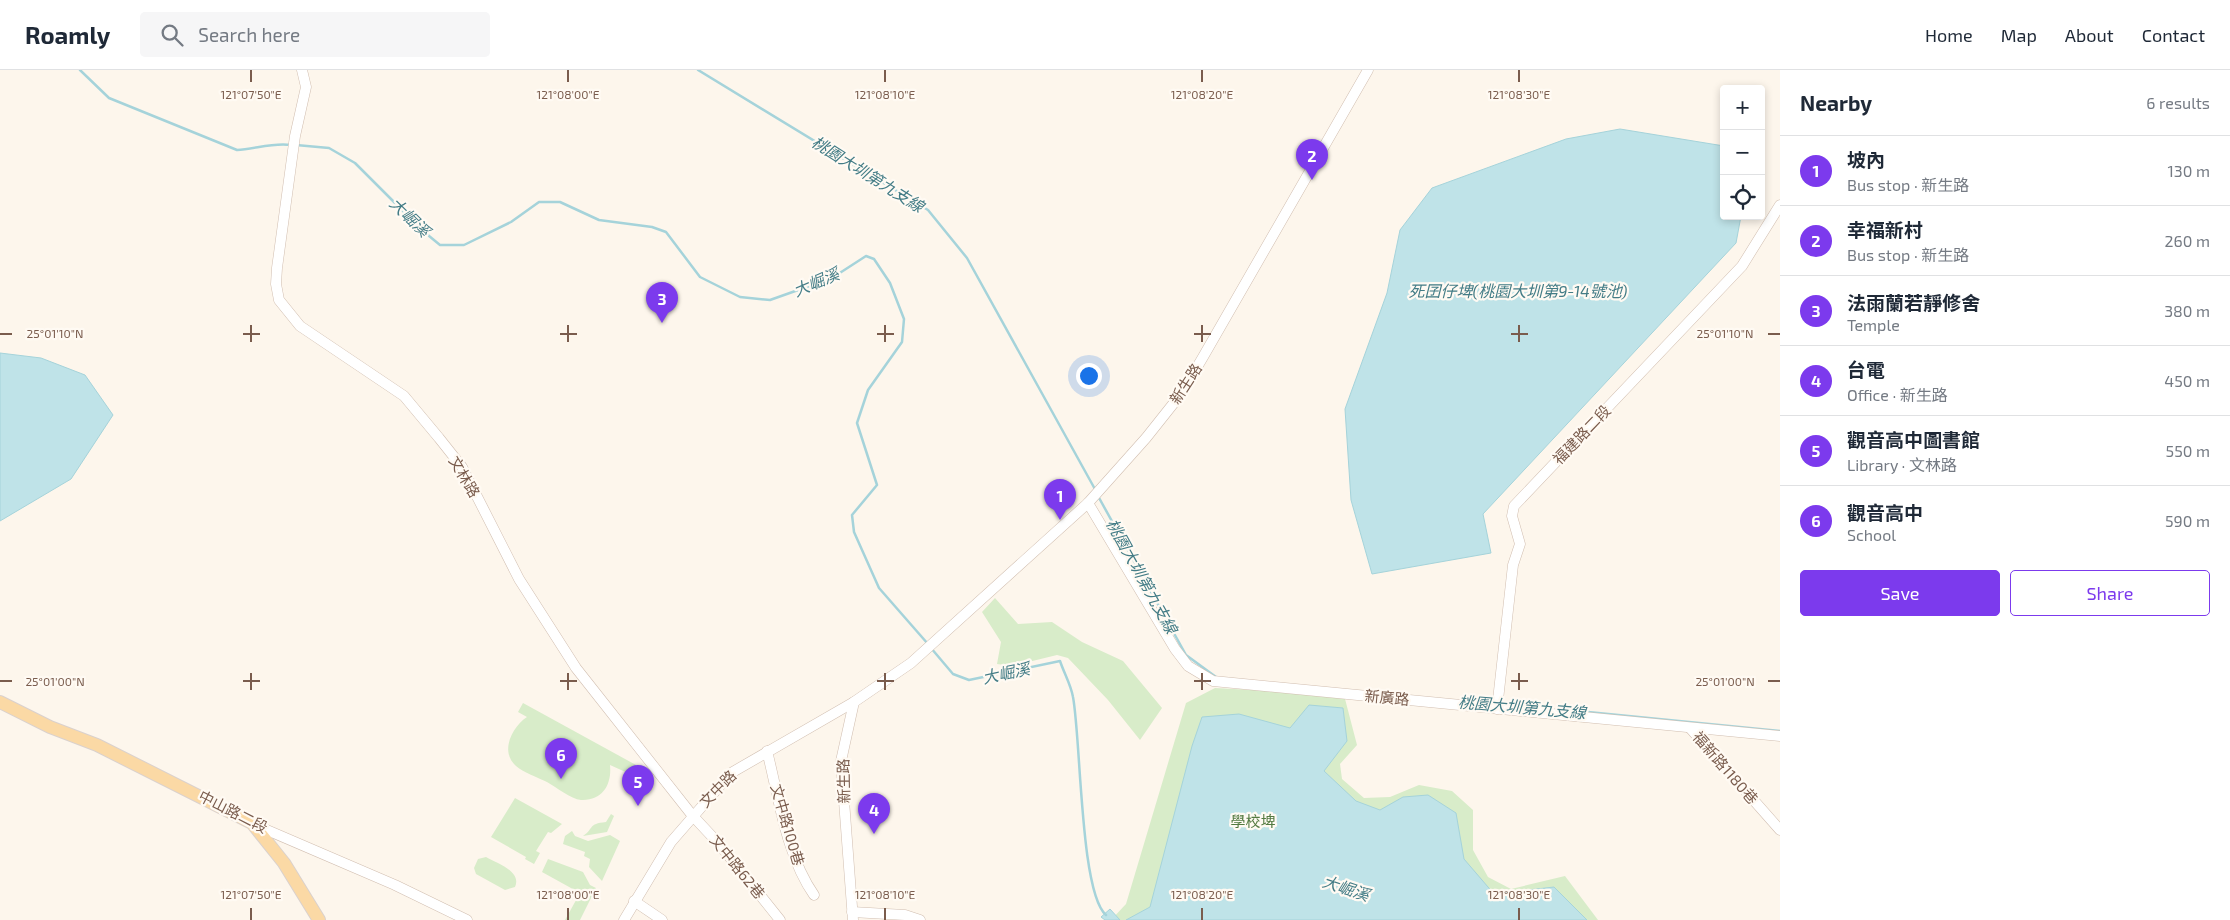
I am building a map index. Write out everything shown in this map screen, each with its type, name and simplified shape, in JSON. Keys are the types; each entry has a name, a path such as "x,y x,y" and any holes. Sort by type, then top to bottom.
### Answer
{"main road":[{"name":"中山路二段","path":"0,702 50,727 97,745 252,823"},
{"path":"252,823 284,863 319,920"}],"street":[{"name":"文林路","path":"302,70 306,87 295,140 276,284 279,300 300,326 404,396 425,420 462,467 519,579 576,668 692,815"},
{"name":"新生路","path":"853,916 841,761 854,702 911,663 1088,503 1181,394 1368,70"},
{"name":"福建路二段","path":"1497,709 1513,565 1520,544 1512,516 1514,506 1742,266 1780,205"},
{"name":"新廣路","path":"1088,503 1175,649 1188,666 1213,681 1780,736"},
{"name":"文中路","path":"624,920 671,842 692,815 731,773 854,702"},
{"name":"福新路1180巷","path":"1690,728 1780,830"},
{"name":"文中路100巷","path":"767,751 797,862 803,879 814,895"},
{"name":"文中路62巷","path":"692,815 720,845 780,920"},
{"name":"中山路二段","path":"252,823 395,884 467,920"},
{"path":"634,902 662,920"},
{"path":"853,916 905,915 920,920"}],"green space":[{"path":"995,598 1018,624 1052,622 1082,642 1123,661 1162,708 1140,740 1108,700 1068,658 1057,655 1012,666 997,664 1001,642 982,612"},
{"name":"學校埤","path":"1215,688 1344,695 1357,745 1340,764 1342,779 1364,798 1390,797 1419,785 1452,791 1473,810 1473,850 1488,877 1511,889 1565,876 1598,920 1111,920 1126,904 1186,703"},
{"path":"523,703 636,765 630,774 610,765 608,785 595,798 589,800 573,797 523,771 511,760 508,746 517,726 527,717 518,712"},
{"path":"515,798 562,824 551,833 548,832 536,851 540,853 534,864 525,859 526,857 491,837"},
{"path":"611,814 614,816 607,832 583,836 594,825 606,822"},
{"path":"572,831 575,836 588,841 610,835 620,841 602,881 589,867 590,859 584,856 585,852 563,844 565,836"},
{"path":"486,857 512,872 516,881 515,887 505,890 476,874 474,868 478,859"},
{"path":"548,859 583,872 590,885 596,888 580,920 565,920 580,893 542,872"}],"water":[{"name":"死囝仔埤(桃園大圳第9-14號池)","path":"1620,129 1720,145 1720,220 1740,220 1736,243 1483,514 1491,553 1372,574 1351,500 1345,409 1387,293 1400,230 1432,188 1566,139"},
{"path":"0,353 41,358 85,375 113,415 71,479 0,521"},
{"name":"學校埤","path":"1309,705 1343,708 1347,741 1324,771 1356,801 1380,810 1403,797 1428,795 1456,813 1464,859 1494,894 1554,887 1587,920 1126,920 1150,907 1192,746 1202,717 1239,714 1290,728"},
{"path":"1110,909 1120,920 1105,920 1101,917"}],"waterway":[{"name":"大崛溪","path":"80,70 109,98 237,150 278,144 291,145"},
{"name":"桃園大圳第九支線","path":"698,70 928,210 967,258 1096,491"},
{"name":"大崛溪","path":"296,145 329,148 355,163 423,231 440,245 464,245 511,222 539,202 560,202 599,220 652,227 666,232 700,277 740,297 770,300 832,278 866,256 874,259 890,283 904,319 902,342 868,390 857,423 877,485 852,515 854,532 879,588 928,644"},
{"name":"桃園大圳第九支線","path":"1098,496 1186,655 1216,677"},
{"name":"大崛溪","path":"931,648 953,674 969,680 1060,661 1073,697 1086,847 1091,878 1097,901 1106,915"},
{"name":"桃園大圳第九支線","path":"1568,710 1780,731"}],"place":[{"name":"幸福新村","path":"1312,180"},
{"name":"法雨蘭若靜修舍","path":"662,323"},
{"name":"坡內","path":"1060,520"},
{"name":"觀音高中","path":"561,779"},
{"name":"觀音高中圖書館","path":"638,806"},
{"name":"台電","path":"874,834"}]}
